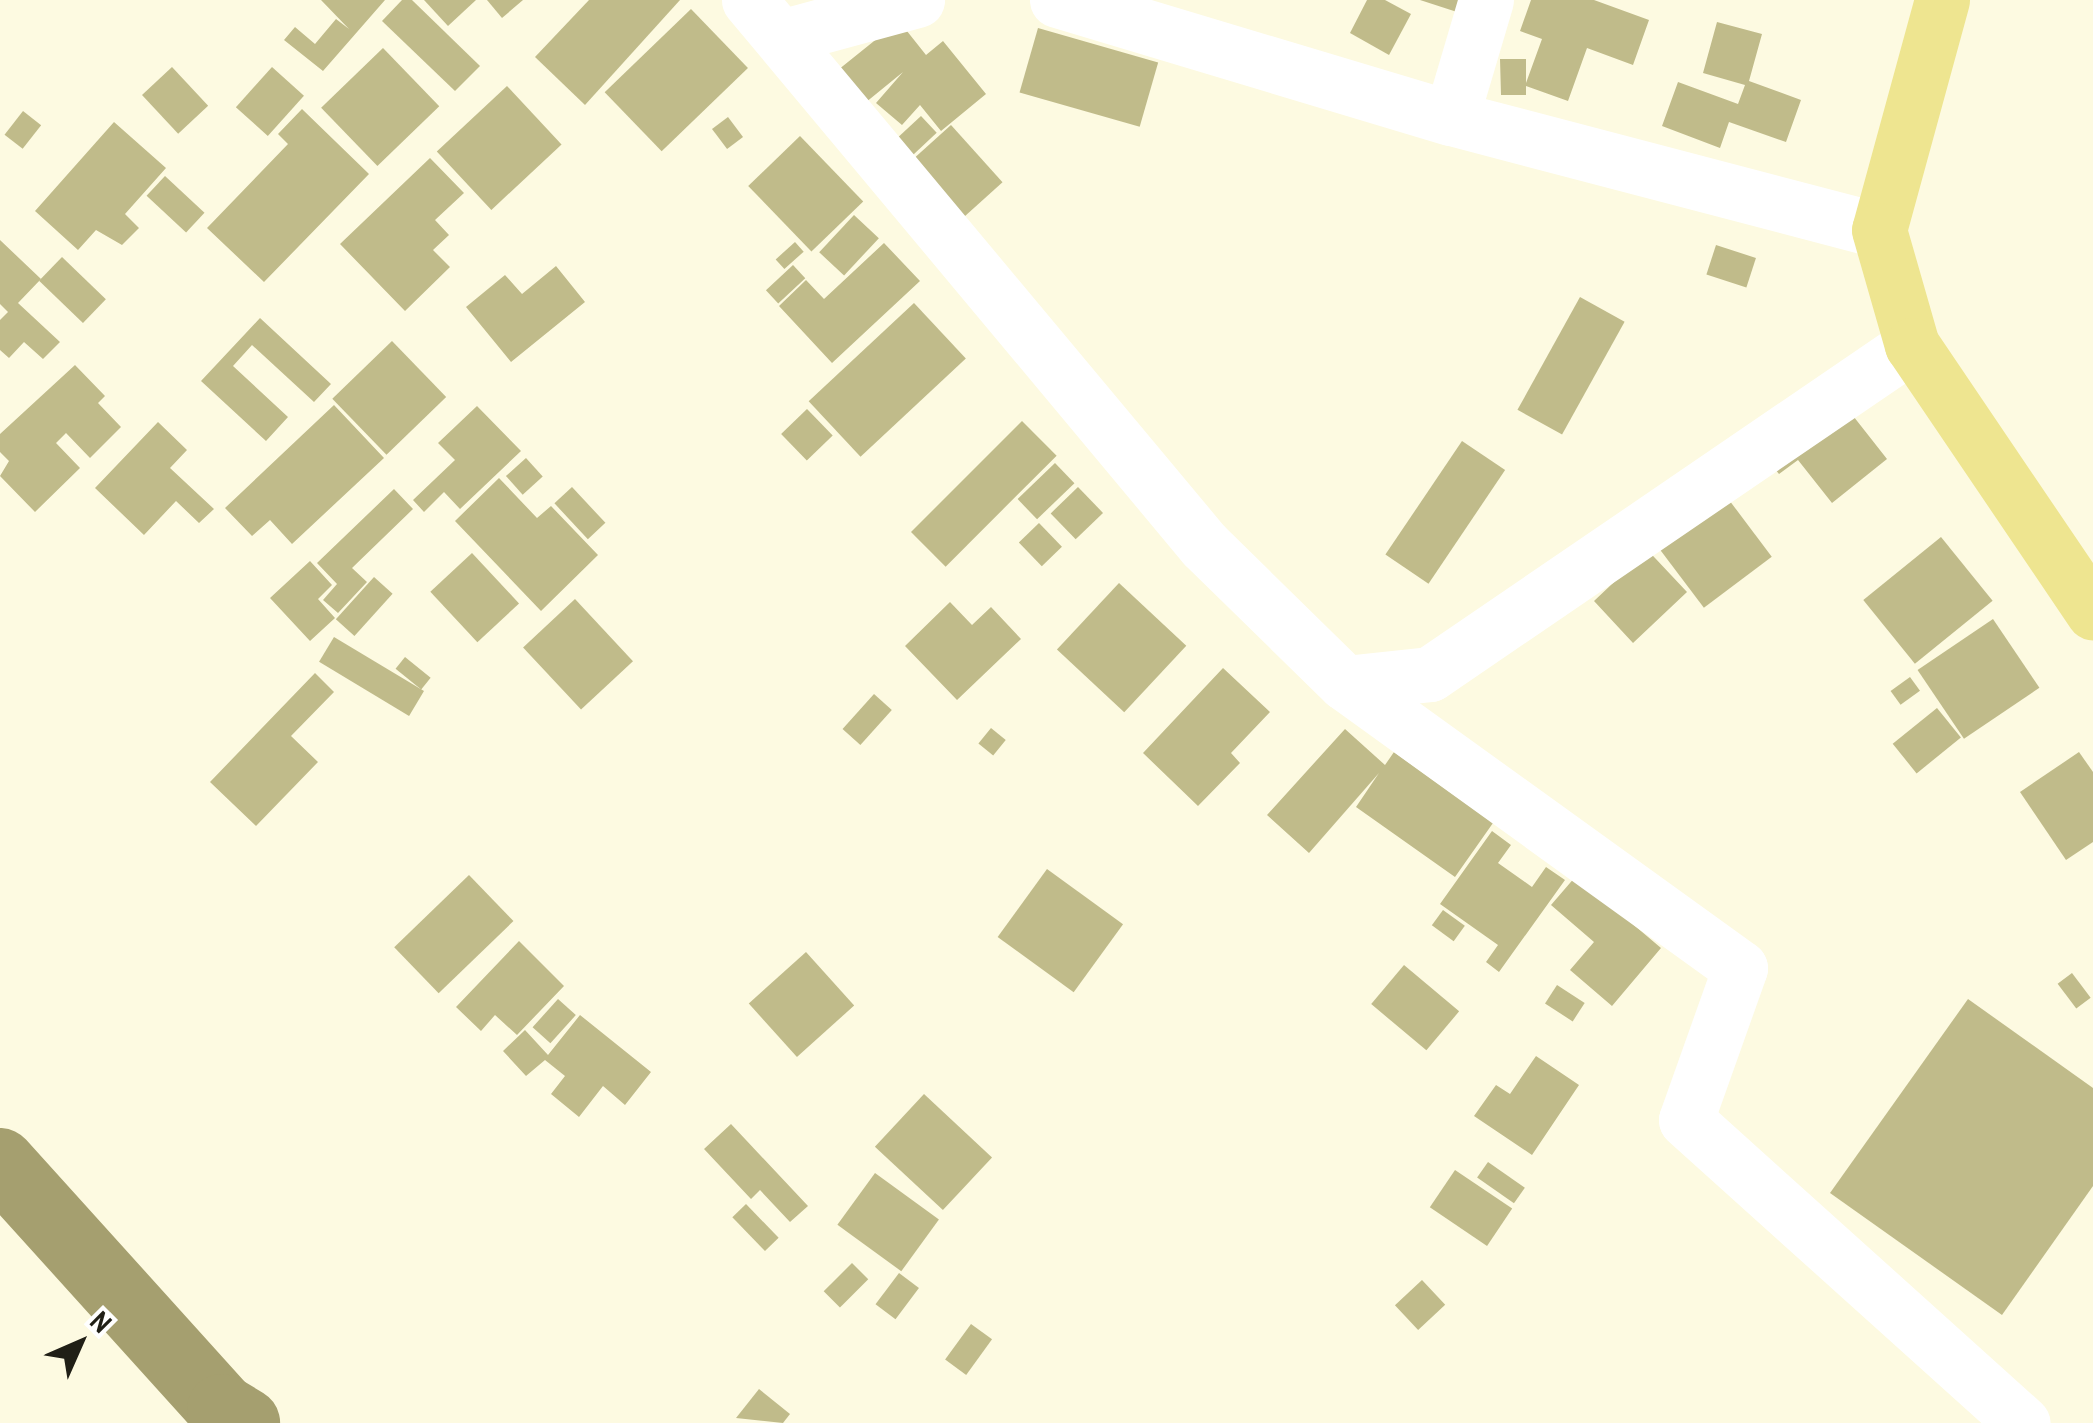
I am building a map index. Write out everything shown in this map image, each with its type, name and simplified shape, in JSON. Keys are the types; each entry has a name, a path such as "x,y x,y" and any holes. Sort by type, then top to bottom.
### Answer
{"main road":[{"path":"1942,0 1880,230 1912,345 2093,612"}],"street":[{"path":"765,18 917,0"},
{"path":"1057,0 1452,118 1880,230"},
{"path":"1452,118 1486,0"},
{"path":"765,18 1204,545 1345,683 1740,968 1686,1120 2023,1423"},
{"path":"1345,683 1430,674 1912,345"}],"building":[{"path":"321,0 385,0 323,71 284,40 295,27 315,44 336,19 349,29"},
{"path":"402,0 412,0 480,66 455,91 382,21"},
{"path":"424,0 476,0 448,26"},
{"path":"487,0 523,0 502,18"},
{"path":"589,0 680,0 585,105 535,57"},
{"path":"1367,0 1385,0 1411,14 1389,55 1350,33"},
{"path":"1420,0 1461,0 1457,12"},
{"path":"1531,0 1594,0 1649,20 1633,65 1587,48 1568,101 1526,86 1526,95 1501,95 1500,59 1526,59 1526,83 1542,39 1520,31"},
{"path":"691,9 748,68 662,151 605,92"},
{"path":"899,21 926,55 943,41 986,94 941,131 920,105 902,125 876,103 903,72 865,103 838,70"},
{"path":"1717,22 1762,34 1749,81 1801,100 1786,142 1729,122 1720,148 1662,126 1678,82 1738,104 1745,85 1703,73"},
{"path":"1038,28 1158,62 1140,127 1020,92"},
{"path":"383,48 439,106 377,166 321,108"},
{"path":"172,67 208,106 178,134 142,95"},
{"path":"272,67 304,96 268,136 236,107"},
{"path":"507,86 562,145 491,210 437,151"},
{"path":"302,109 369,174 264,282 207,228 288,144 278,134"},
{"path":"23,111 41,125 23,149 5,135"},
{"path":"921,116 937,133 911,157 895,140"},
{"path":"728,117 743,137 727,149 712,129"},
{"path":"114,122 166,168 125,214 139,228 122,245 96,230 78,250 35,211"},
{"path":"951,125 1003,182 961,220 909,162"},
{"path":"800,136 863,201 811,251 748,186"},
{"path":"430,158 464,193 435,220 449,235 433,250 450,267 405,311 340,244"},
{"path":"165,176 204,213 186,233 147,196"},
{"path":"854,215 879,238 844,275 819,252"},
{"path":"0,240 41,279 18,303 60,342 43,359 24,342 9,358 0,350 0,320 8,312 0,304"},
{"path":"795,242 804,252 784,269 776,259"},
{"path":"884,243 920,281 832,363 779,306 806,280 824,299"},
{"path":"1716,245 1756,258 1746,287 1706,274"},
{"path":"62,257 106,299 83,323 39,281"},
{"path":"793,265 805,278 778,303 766,290"},
{"path":"556,266 585,302 511,362 466,307 505,275 522,294"},
{"path":"1580,297 1625,322 1562,435 1517,410"},
{"path":"914,303 966,359 861,457 809,401"},
{"path":"260,318 331,384 314,402 252,345 233,366 288,417 266,441 201,381"},
{"path":"392,341 446,397 386,455 332,399"},
{"path":"75,365 105,396 98,403 121,427 90,458 66,433 56,443 80,468 35,512 0,476 9,461 0,452 0,434"},
{"path":"1839,398 1887,459 1832,503 1798,460 1779,474 1765,457"},
{"path":"334,405 384,458 292,544 270,520 252,536 225,508"},
{"path":"477,406 521,451 460,509 444,492 424,512 413,500 455,460 438,443"},
{"path":"807,409 833,436 807,461 781,434"},
{"path":"1022,421 1057,456 946,567 911,532"},
{"path":"158,422 187,450 170,468 214,509 199,523 176,501 144,535 95,488"},
{"path":"1462,441 1505,470 1429,584 1385,555"},
{"path":"526,458 543,477 523,495 506,476"},
{"path":"1055,463 1074,483 1037,519 1018,499"},
{"path":"499,478 537,518 551,506 598,555 541,611 455,521"},
{"path":"1714,480 1772,557 1704,608 1646,531"},
{"path":"572,487 605,523 588,539 554,503"},
{"path":"1078,487 1103,513 1076,539 1051,513"},
{"path":"394,489 413,509 352,568 367,582 338,613 323,600 337,584 317,563"},
{"path":"1039,523 1062,547 1042,566 1019,542"},
{"path":"1941,537 1993,601 1915,664 1863,600"},
{"path":"1639,541 1687,592 1633,643 1594,601 1630,567"},
{"path":"472,553 519,603 477,642 430,592"},
{"path":"310,561 332,585 318,599 335,618 310,641 270,598"},
{"path":"374,577 393,594 354,636 336,619"},
{"path":"1119,583 1186,646 1124,712 1057,650"},
{"path":"575,599 633,661 581,710 523,647"},
{"path":"950,602 972,625 991,607 1021,639 957,700 905,646"},
{"path":"1993,619 2039,688 1964,739 1918,670"},
{"path":"334,637 424,691 409,716 319,662"},
{"path":"405,657 431,678 421,689 396,669"},
{"path":"1223,668 1270,712 1231,753 1240,763 1198,806 1143,753"},
{"path":"315,673 334,692 291,736 318,762 256,826 210,782"},
{"path":"1910,677 1920,691 1901,705 1891,691"},
{"path":"874,694 892,710 860,745 843,729"},
{"path":"1937,708 1961,738 1917,773 1893,744"},
{"path":"991,728 1006,740 993,756 978,744"},
{"path":"1345,729 1385,765 1394,752 1493,823 1455,877 1356,807 1379,773 1309,853 1267,815"},
{"path":"2079,752 2093,772 2093,842 2066,860 2020,792"},
{"path":"1492,831 1511,845 1498,863 1532,887 1546,867 1565,880 1499,972 1486,962 1498,945 1440,904"},
{"path":"1047,869 1123,924 1074,992 998,937"},
{"path":"469,875 513,921 439,993 394,947"},
{"path":"1576,876 1661,948 1612,1006 1570,970 1594,942 1551,905"},
{"path":"1443,910 1465,926 1454,941 1432,925"},
{"path":"519,941 564,986 517,1035 495,1015 481,1031 456,1007"},
{"path":"806,952 854,1006 797,1057 749,1004"},
{"path":"1404,965 1459,1011 1426,1050 1371,1004"},
{"path":"2072,973 2091,998 2076,1009 2058,984"},
{"path":"1557,985 1585,1003 1573,1021 1545,1003"},
{"path":"558,999 576,1015 550,1043 533,1027"},
{"path":"1968,999 2093,1088 2093,1186 2002,1315 1830,1193"},
{"path":"580,1015 651,1072 625,1105 603,1086 579,1117 551,1094 565,1076 545,1060 526,1076 503,1051 525,1030 548,1055"},
{"path":"1536,1056 1579,1085 1532,1155 1474,1116 1496,1085 1510,1094"},
{"path":"924,1094 992,1157 943,1210 875,1147"},
{"path":"731,1124 808,1206 790,1222 760,1190 751,1199 704,1149"},
{"path":"1488,1162 1525,1188 1514,1203 1477,1178"},
{"path":"1455,1170 1512,1209 1487,1246 1430,1207"},
{"path":"875,1173 939,1219 901,1271 837,1225"},
{"path":"746,1204 779,1238 765,1251 732,1217"},
{"path":"852,1263 868,1279 840,1308 824,1291"},
{"path":"899,1273 919,1288 895,1319 876,1304"},
{"path":"1422,1280 1445,1305 1418,1330 1395,1305"},
{"path":"971,1324 992,1339 966,1375 945,1360"},
{"path":"759,1389 790,1414 783,1423 736,1418"}],"waterway":[{"path":"0,1163 222,1409 245,1423"}]}
